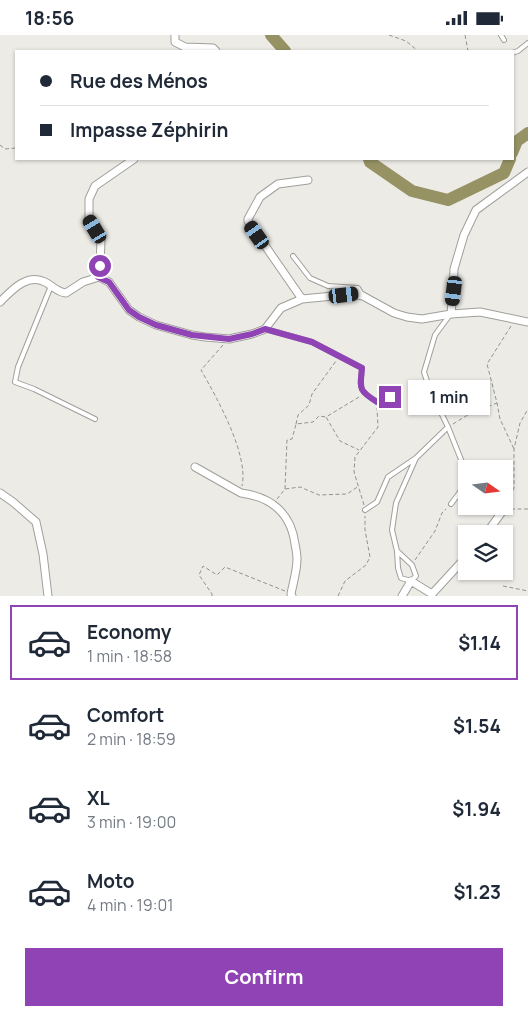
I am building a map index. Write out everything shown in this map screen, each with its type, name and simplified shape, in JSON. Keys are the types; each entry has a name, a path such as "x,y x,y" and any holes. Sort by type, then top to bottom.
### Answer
{"street":[{"path":"175,35 175,42 185,47 214,48 215,50"},
{"path":"98,277 101,240 89,219 89,199 94,186 133,160"},
{"path":"451,314 454,269 464,235 476,210 528,172"},
{"path":"302,299 248,219 260,197 278,184 308,180"},
{"path":"0,302 28,280 35,279 45,282 60,292 66,293 83,282 98,277 109,282 129,310 139,317 156,325 192,335 229,339 265,329 281,308 302,299 354,294 363,296 407,317 422,319 480,312 528,322"},
{"path":"195,467 241,493 269,502 284,513 294,532 297,559 291,595"},
{"path":"0,493 36,522 43,553 48,596"},
{"path":"402,596 411,581 431,595 458,566"}],"lane":[{"path":"501,35 504,40"},
{"path":"514,52 528,43"},
{"path":"294,256 310,278 328,286 358,287 363,296"},
{"path":"51,286 18,367 15,381 95,419"},
{"path":"451,314 435,335 424,371 430,390 461,460"},
{"path":"265,329 312,342 362,368 360,387 364,394 377,402 390,397 397,389"},
{"path":"365,510 376,502 388,477 416,458 448,427"},
{"path":"398,551 412,565 416,575 411,581 401,578 398,568 398,551 392,530 396,503 416,458"},
{"path":"451,504 458,495"}],"path":[{"path":"389,35 406,41 417,50"},
{"path":"465,35 468,50"},
{"path":"0,145 5,149 15,148"},
{"path":"514,449 500,419 487,364 515,319"},
{"path":"229,339 202,370 232,431 244,477 241,493"},
{"path":"269,502 278,498 284,489 287,440 292,439 298,415 309,405 312,394 339,356"},
{"path":"296,424 313,422 320,417 326,417 364,394"},
{"path":"338,596 345,581 366,565 370,557 365,530 365,510 354,472 356,457 378,427 377,402"},
{"path":"448,427 466,416 497,403"},
{"path":"513,490 514,449 520,423 528,409"},
{"path":"326,417 340,441 361,450"},
{"path":"284,489 300,487 319,495 348,494 359,486"},
{"path":"412,565 435,531 442,513 451,504"},
{"path":"513,509 528,509"},
{"path":"212,596 199,575 203,566 218,575 225,567 291,595"},
{"path":"503,586 528,591"}],"waterway":[{"path":"271,35 284,50"},
{"path":"514,148 517,141 528,133"},
{"path":"369,160 412,191 448,200 504,173 510,160"}],"route":[{"path":"100,266 98,277 109,282 129,310 156,325 192,335 229,339 265,329 312,342 362,368 360,387 364,394 377,402 390,397"}]}
